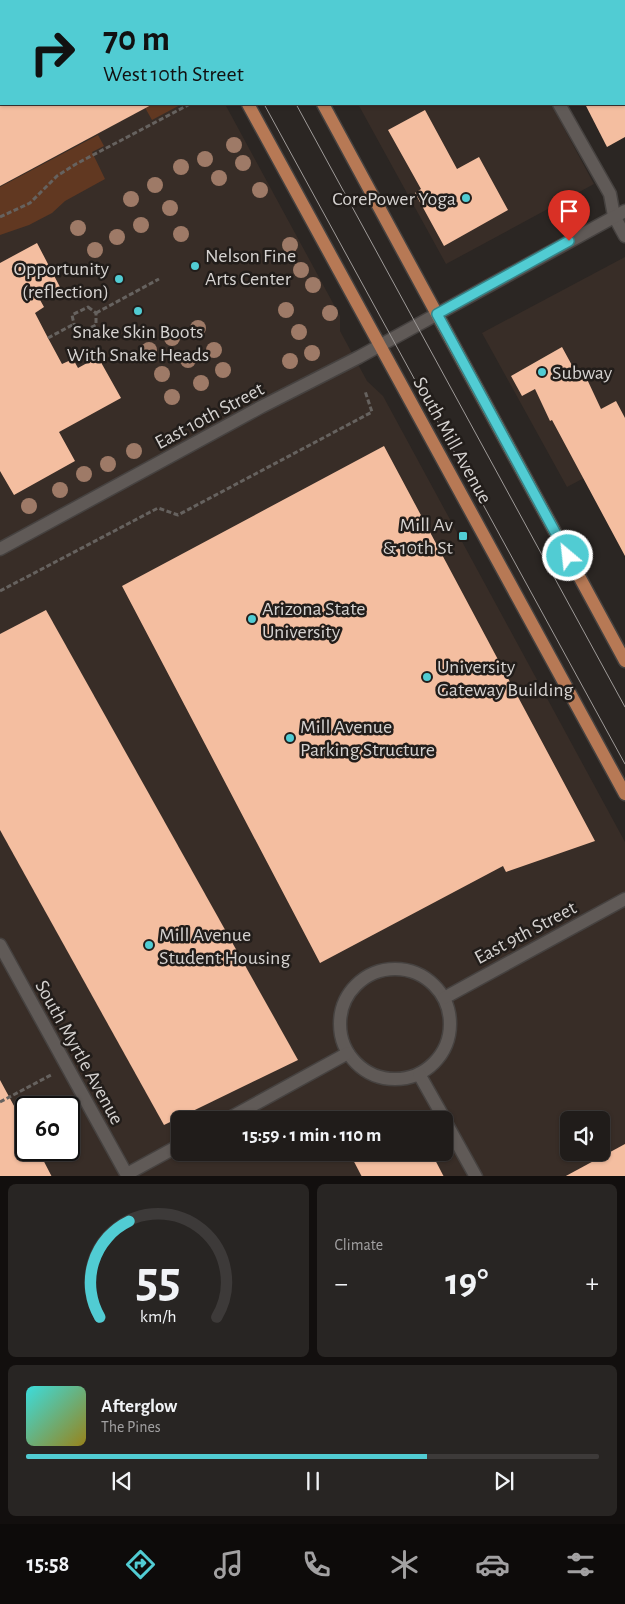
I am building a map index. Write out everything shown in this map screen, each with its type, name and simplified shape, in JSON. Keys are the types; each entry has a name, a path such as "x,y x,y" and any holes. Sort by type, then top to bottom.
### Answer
{"main road":[{"name":"South Mill Avenue","path":"249,105 625,794"},
{"path":"324,105 625,661"}],"street":[{"path":"560,105 620,214 625,236"},
{"name":"East 10th Street","path":"0,549 620,214"},
{"name":"East 9th Street","path":"444,998 625,899"},
{"name":"South Myrtle Avenue","path":"0,945 127,1175"},
{"path":"402,969 418,974 433,984 444,998 450,1015 450,1032 444,1049 434,1064 419,1074 404,1079 387,1079 371,1075 358,1066 348,1053 341,1037 340,1019 344,1002 354,988 368,976 384,970 402,969"},
{"path":"242,1111 348,1053"},
{"path":"419,1074 440,1111"},
{"path":"453,1134 476,1176"},
{"path":"127,1175 171,1151"}],"path":[{"path":"0,217 30,203 57,176 76,164 188,105"},
{"path":"96,314 159,279"},
{"path":"88,307 96,314 96,325 82,332 74,324 72,315 88,307"},
{"path":"48,338 74,324"},
{"path":"0,591 158,508 178,515 372,412 365,391"},
{"path":"0,1102 67,1067"}],"shaded area":[{"name":"Arizona State University","path":"0,105 226,105 340,316 340,331 367,381 383,396 625,842 625,1176 0,1176"},
{"path":"144,105 180,105 152,120"},
{"path":"359,105 552,105 594,184 446,264"},
{"path":"98,135 104,146 92,152 105,179 65,201 52,213 29,225 0,235 0,187"},
{"path":"625,257 625,456 567,487 482,333"}],"building":[{"path":"0,105 151,105 0,186"},
{"path":"586,105 625,105 625,137 607,147"},
{"path":"425,110 457,169 479,157 508,210 444,246 415,193 421,189 388,130"},
{"path":"37,243 60,287 39,298 44,307 35,313 62,364 73,359 78,368 98,357 121,398 59,432 75,461 14,495 0,471 0,263"},
{"path":"562,347 580,380 586,377 601,409 616,401 625,418 625,556 552,420 550,421 535,389 522,396 511,376"},
{"path":"384,446 595,841 506,872 503,866 320,963 122,586"},
{"name":"Mill Avenue Student Housing","path":"46,610 298,1060 193,1111 171,1111 171,1122 164,1125 0,830 0,634"},
{"path":"0,1080 15,1108 15,1161 44,1161 51,1176 0,1176"},
{"path":"625,1144 625,1176 566,1176 594,1161 610,1161 610,1152"},
{"path":"354,1161 436,1161 443,1176 361,1176"}],"tram line":[{"path":"265,105 625,764"},
{"path":"297,105 625,707"}],"place":[{"name":"CorePower Yoga","path":"466,198"},
{"name":"Nelson Fine Arts Center","path":"195,266"},
{"name":"Opportunity (reflection)","path":"119,279"},
{"name":"Snake Skin Boots With Snake Heads","path":"138,311"},
{"name":"Subway","path":"542,372"},
{"name":"Mill Av & 10th St","path":"463,536"},
{"name":"Arizona State University","path":"252,619"},
{"name":"University Gateway Building","path":"427,677"},
{"name":"Mill Avenue Parking Structure","path":"290,738"},
{"name":"Mill Avenue Student Housing","path":"149,945"}],"route":[{"path":"568,556 437,314 569,241"}]}
